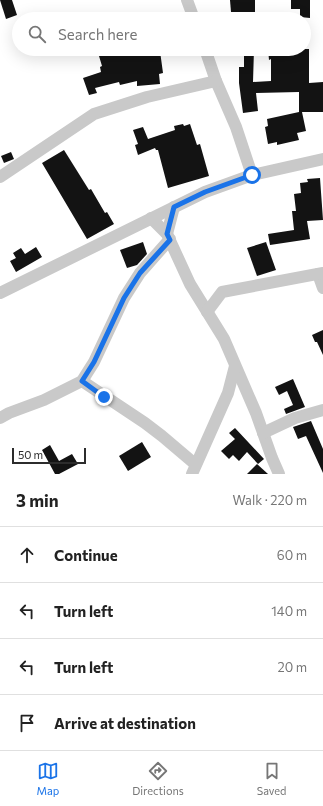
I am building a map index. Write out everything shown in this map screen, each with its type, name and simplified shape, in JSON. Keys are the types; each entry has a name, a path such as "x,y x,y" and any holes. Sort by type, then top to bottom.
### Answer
{"street":[{"path":"187,0 191,12"},
{"path":"207,56 216,81 236,127 252,175"},
{"path":"0,177 94,114 147,97 216,81"},
{"path":"0,293 205,192 252,175 323,158"},
{"path":"0,418 9,413 44,400 82,381 94,362 124,298 140,273 168,236 174,207"},
{"path":"151,218 168,236 190,284 224,339 256,413 279,474"},
{"path":"207,312 222,292 320,274 323,288"},
{"path":"82,381 162,436 195,470 228,393 236,366"},
{"path":"263,433 295,418 323,410"}],"building":[{"path":"0,0 12,0 16,12 12,12 12,17 6,19"},
{"path":"230,0 255,0 255,12 231,12"},
{"path":"291,0 310,0 310,12 300,12 300,9 291,9"},
{"path":"99,56 161,56 163,73 159,74 160,84 137,86 137,81 120,85 119,82 95,88 97,93 89,95 83,78 101,72 100,67 102,66"},
{"path":"244,56 254,56 253,82 271,81 271,59 269,60 269,56 309,56 309,83 323,82 323,112 302,112 306,131 297,133 299,140 277,145 277,142 268,144 265,127 268,126 267,119 299,112 299,92 256,93 258,111 243,113 239,83 239,67 244,67"},
{"path":"183,124 184,126 190,124 197,145 200,144 209,176 168,188 158,150 155,148 138,155 135,145 138,144 133,130 143,127 148,139 175,130 174,126"},
{"path":"64,150 89,190 91,189 105,213 107,212 114,224 87,239 42,163"},
{"path":"11,152 14,159 4,163 1,156"},
{"path":"320,178 323,220 307,221 310,239 270,245 268,234 294,230 292,211 296,211 294,194 301,193 300,183 308,182 307,179"},
{"path":"143,242 147,254 137,265 127,268 120,250"},
{"path":"266,242 276,270 257,276 247,248"},
{"path":"36,247 42,257 16,272 10,261 16,258 13,253 21,248 25,254"},
{"path":"323,330 323,355 312,335"},
{"path":"293,379 305,407 286,414 284,409 293,405 287,391 279,395 275,387"},
{"path":"311,421 323,449 323,473 306,436 298,439 293,427"},
{"path":"235,428 264,459 258,464 247,452 239,461 233,455 229,459 221,451 235,439 229,433"},
{"path":"142,442 151,457 128,471 119,456"},
{"path":"50,445 59,461 72,454 78,464 59,474 55,474 42,450"},
{"path":"257,464 268,474 247,474"}],"route":[{"path":"104,397 82,381 109,333 124,298 140,273 170,240 167,234 174,207 205,192 252,175"}]}
